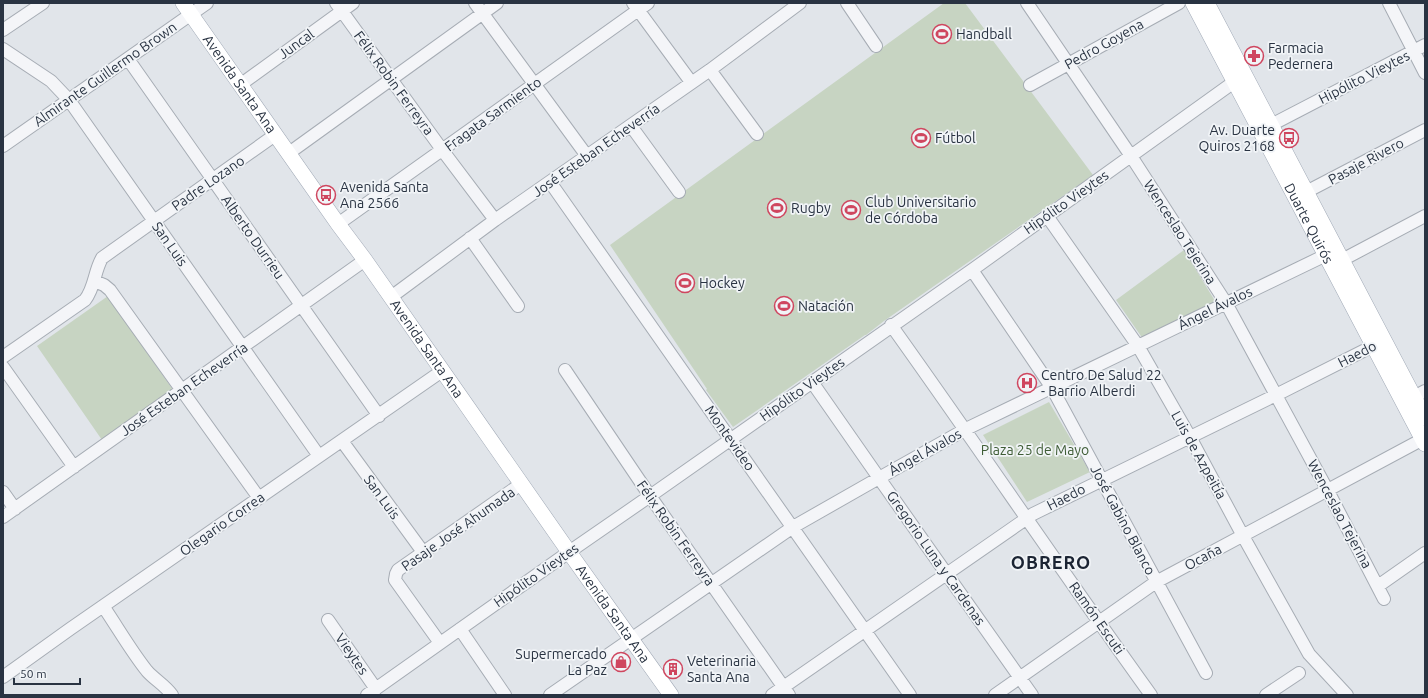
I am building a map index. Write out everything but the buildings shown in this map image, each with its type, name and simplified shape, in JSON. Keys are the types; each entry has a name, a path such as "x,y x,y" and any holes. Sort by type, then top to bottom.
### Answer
{"main road":[{"name":"Duarte Quirós","path":"1193,3 1240,78"},
{"name":"Duarte Quirós","path":"1207,3 1240,78 1326,255 1379,343 1420,394 1425,418"},
{"name":"Avenida Santa Ana","path":"187,9 671,695"},
{"name":"Duarte Quirós","path":"1266,129 1306,192 1342,260 1424,441"}],"street":[{"path":"3,30 43,3"},
{"name":"Almirante Guillermo Brown","path":"3,146 128,59 187,9 207,3"},
{"name":"Juncal","path":"240,85 338,7 353,3"},
{"path":"475,3 587,156"},
{"path":"288,154 497,3"},
{"path":"847,3 876,46"},
{"name":"Wenceslao Tejerina","path":"1027,3 1131,156 1226,303 1328,491 1384,599"},
{"name":"Pedro Goyena","path":"1030,85 1179,3"},
{"path":"1389,3 1425,73"},
{"name":"José Esteban Echeverría","path":"390,297 495,220 710,70 795,4"},
{"path":"640,5 691,82"},
{"name":"Fragata Sarmiento","path":"338,224 535,84 640,5"},
{"name":"Félix Robin Ferreyra","path":"338,7 495,220"},
{"name":"Hipólito Vieytes","path":"1266,129 1425,45"},
{"name":"San Luis","path":"3,49 51,81 69,100 320,456"},
{"name":"Alberto Durrieu","path":"128,59 378,416"},
{"path":"710,70 757,134"},
{"name":"Hipólito Vieytes","path":"372,692 891,325 972,270 1240,78"},
{"path":"631,126 679,192"},
{"name":"Pasaje Rivero","path":"1306,192 1425,130"},
{"name":"Padre Lozano","path":"3,357 85,300 90,293 98,264 102,258 275,135"},
{"name":"Montevideo","path":"550,182 910,695"},
{"name":"Luis de Azpeitía","path":"1047,216 1138,346 1190,437 1309,654 1347,695"},
{"path":"1342,260 1425,216"},
{"path":"470,238 518,306"},
{"name":"Ángel Ávalos","path":"550,695 793,527 878,478 966,430 1326,255"},
{"name":"José Esteban Echeverría","path":"3,517 365,260"},
{"name":"José Gabino Blanco","path":"972,270 1052,388 1206,672"},
{"path":"94,281 104,285 110,290 259,498"},
{"name":"Ramón Escuti","path":"891,325 1151,695"},
{"name":"Haedo","path":"772,695 786,691 865,630 1026,518 1379,343"},
{"path":"3,367 74,467"},
{"name":"Félix Robin Ferreyra","path":"565,370 650,496 786,691"},
{"name":"Olegario Correa","path":"3,677 442,371"},
{"name":"Gregorio Luna y Cardenas","path":"812,382 878,478 947,573 1032,695"},
{"name":"San Luis","path":"342,441 423,552"},
{"name":"Ocaña","path":"995,695 1156,582 1424,441"},
{"name":"Pasaje José Ahumada","path":"440,643 395,580 398,570 521,484"},
{"path":"3,492 15,509"},
{"path":"1378,586 1425,553"},
{"path":"103,606 150,675 162,684 172,695"},
{"name":"Vieytes","path":"328,620 372,692"},
{"path":"460,629 505,695"},
{"path":"1266,695 1298,673"}],"green space":[{"name":"Club Universitario de Córdoba","path":"944,3 965,3 1093,175 733,427 706,390 707,389 610,245"},
{"path":"1184,250 1215,301 1143,339 1116,300"},
{"path":"108,296 173,390 102,440 37,346"},
{"name":"Plaza 25 de Mayo","path":"1049,402 1090,472 1027,502 983,435"}],"place":[{"name":"Handball","path":"942,34"},
{"name":"Farmacia Pedernera","path":"1254,56"},
{"name":"Fútbol","path":"921,138"},
{"name":"Av. Duarte Quiros 2168","path":"1289,138"},
{"name":"Avenida Santa Ana 2566","path":"326,195"},
{"name":"Rugby","path":"777,208"},
{"name":"Club Universitario de Córdoba","path":"851,210"},
{"name":"Hockey","path":"685,283"},
{"name":"Natación","path":"784,306"},
{"name":"Centro De Salud 22 - Barrio Alberdi","path":"1027,383"},
{"name":"Supermercado La Paz","path":"621,662"},
{"name":"Veterinaria Santa Ana","path":"673,669"}],"district":[{"name":"OBRERO","path":"1051,562"}]}
